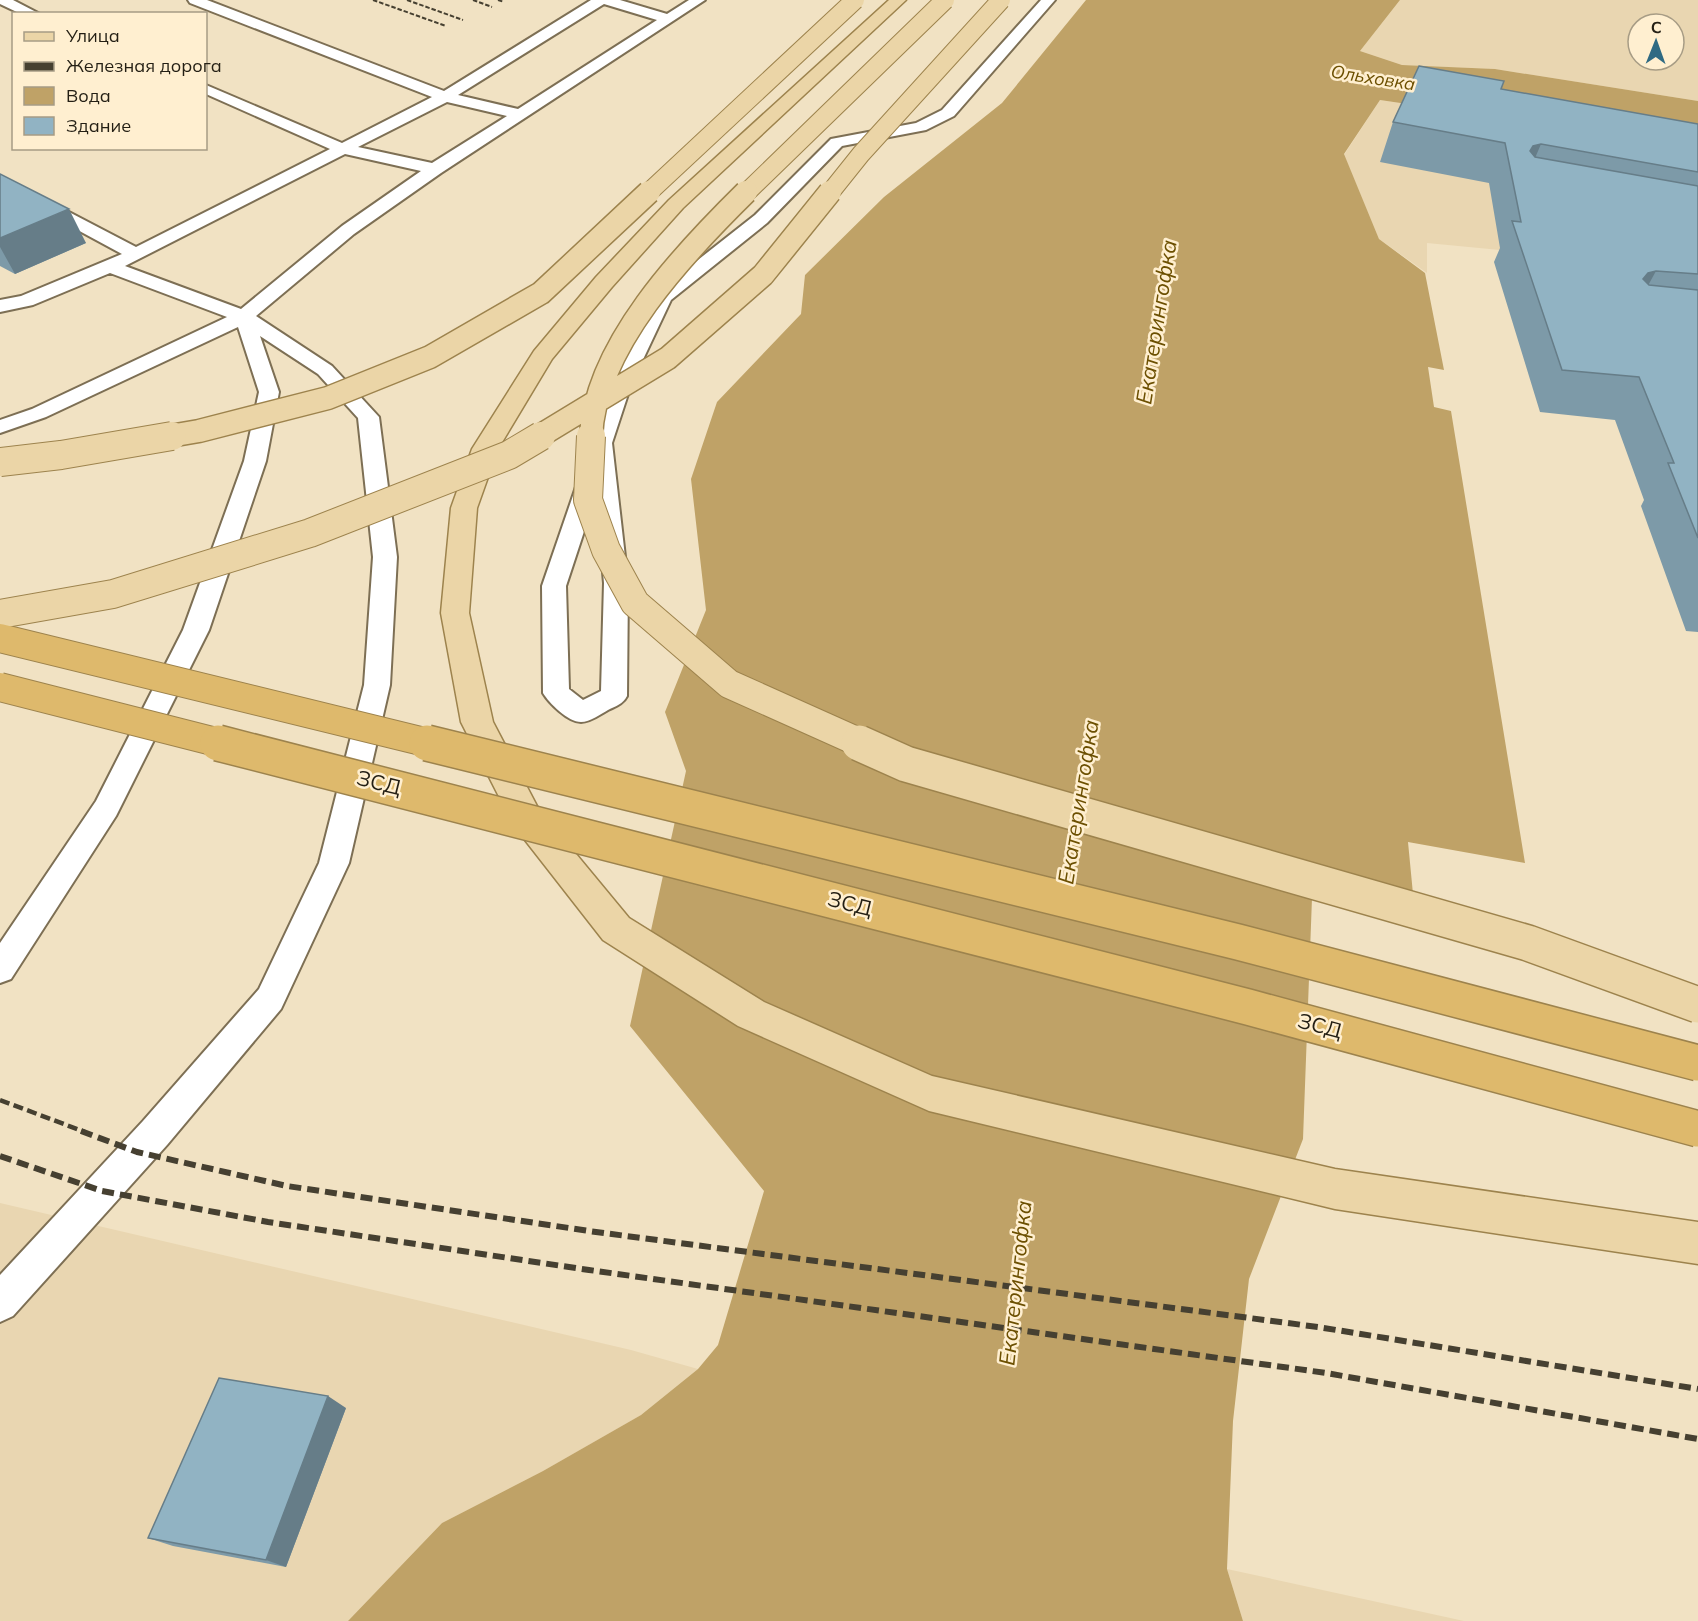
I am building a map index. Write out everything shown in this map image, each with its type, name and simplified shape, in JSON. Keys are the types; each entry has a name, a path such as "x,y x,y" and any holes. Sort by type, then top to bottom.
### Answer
{"highway":[{"path":"0,638 1238,942 1698,1063"},
{"name":"ЗСД","path":"0,687 1248,1007 1579,1095 1698,1130"}],"main road":[{"path":"0,462 61,455 199,431 328,398 430,357 541,293 855,0"},
{"path":"898,0 676,204 604,282 542,356 485,449 464,508 454,613 477,722 526,817 616,929 750,1014 929,1093 1335,1189 1698,1243"},
{"path":"945,0 726,212 656,291 609,363 591,425 588,500 606,550 635,603 729,684 906,764 1528,943 1698,1005"},
{"path":"0,614 113,594 310,533 509,455 668,358 763,275 861,154 1001,0"}],"lane":[{"path":"2,0 29,12"},
{"path":"195,0 445,97 519,114"},
{"path":"0,306 26,301 110,267 445,97 600,0"},
{"path":"606,0 668,19"},
{"path":"0,427 39,413 244,317 348,230 435,169 698,0"},
{"path":"602,444 616,583 614,696 581,712 556,693 554,586 621,385 663,297 761,219 837,142 920,127 948,113 1048,0"},
{"path":"207,89 343,148 435,169"},
{"path":"0,181 136,254"},
{"path":"0,1303 155,1133 270,999 334,863 377,685 385,557 368,417 325,370 244,317 110,267"},
{"path":"0,969 106,808 196,630 255,461 269,392 244,317"}],"shaded area":[{"path":"1400,0 1698,0 1698,101 1495,69 1402,65 1360,51"},
{"path":"1380,100 1579,129 1698,269 1427,243 1427,273 1379,239 1344,155"},
{"path":"0,1203 631,1350 698,1369 641,1415 543,1471 442,1523 348,1621 0,1621"},
{"path":"1227,1569 1464,1621 1243,1621"}],"water":[{"path":"1086,0 1400,0 1360,51 1402,65 1495,69 1698,101 1698,147 1380,100 1344,154 1379,239 1425,273 1444,370 1428,367 1434,407 1451,411 1525,863 1408,842 1413,894 1312,898 1303,1139 1249,1279 1233,1421 1227,1569 1243,1621 348,1621 442,1523 543,1471 641,1415 698,1369 718,1345 764,1191 630,1026 686,771 665,712 706,610 691,479 717,402 801,314 805,275 884,197 1002,103"}],"building":[{"path":"1419,66 1504,81 1501,89 1698,124 1698,172 1541,144 1533,146 1530,151 1535,157 1698,186 1698,274 1656,271 1648,273 1643,279 1649,285 1698,290 1698,538 1668,463 1674,463 1639,377 1562,370 1512,221 1521,222 1505,143 1393,122"},
{"path":"0,174 69,209 0,238"},
{"path":"219,1378 328,1396 266,1560 148,1538"}],"railway":[{"path":"373,0 446,26"},
{"path":"407,0 463,20"},
{"path":"473,0 492,7"},
{"path":"498,0 504,2"},
{"path":"0,1100 85,1132"},
{"path":"81,1131 137,1152 287,1186 596,1232 1318,1327 1698,1389"},
{"path":"0,1156 102,1191 268,1222 589,1270 1326,1373 1698,1439"}],"water label":[{"name":"Ольховка","path":"1373,78"},
{"name":"Екатерингофка","path":"1156,322"},
{"name":"Екатерингофка","path":"1078,802"},
{"name":"Екатерингофка","path":"1015,1283"}]}
